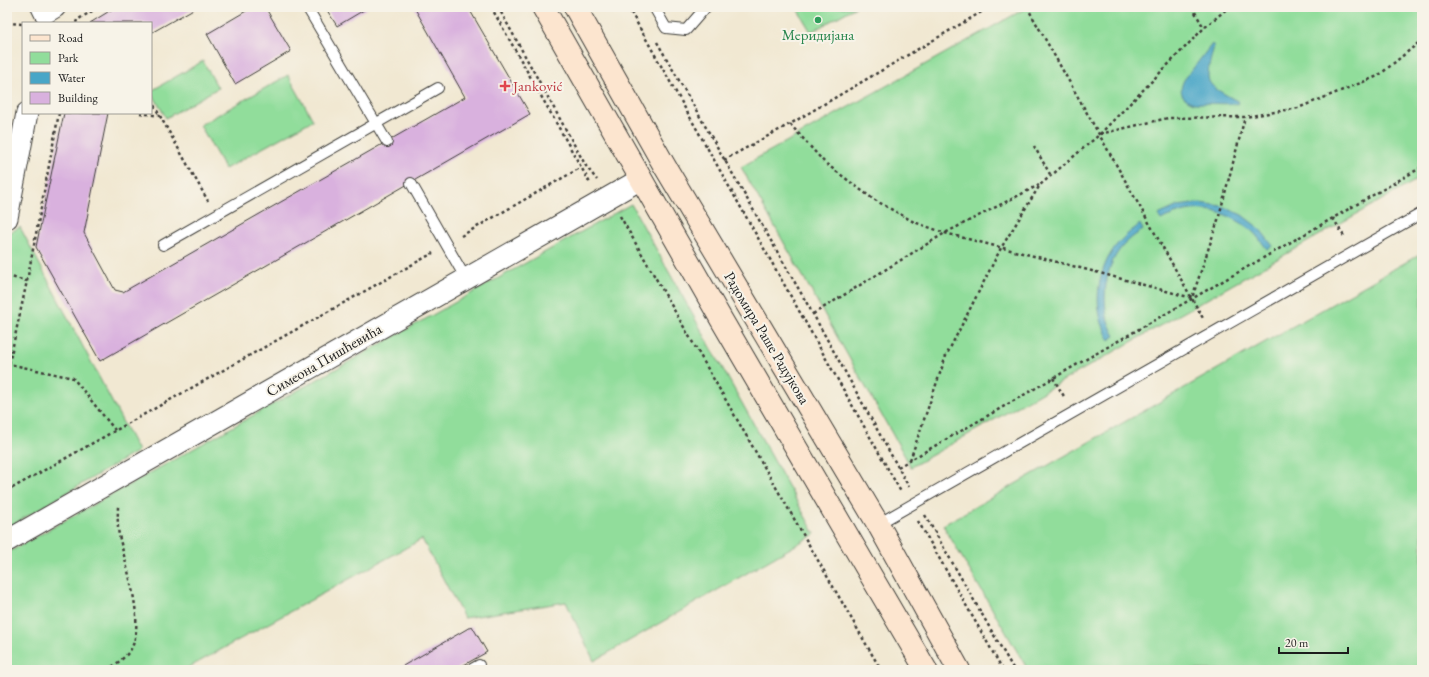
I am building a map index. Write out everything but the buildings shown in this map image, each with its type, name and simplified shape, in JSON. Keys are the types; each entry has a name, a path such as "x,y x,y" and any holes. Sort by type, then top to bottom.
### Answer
{"street":[{"name":"Радомира Раше Радујкова","path":"543,7 721,319 926,670"},
{"name":"Радомира Раше Радујкова","path":"575,7 664,165 878,524 959,670"},
{"path":"7,218 26,114"},
{"name":"Симеона Пишћевића","path":"7,541 641,179"}],"lane":[{"path":"307,7 387,142"},
{"path":"654,7 666,28 686,30 706,7"},
{"path":"163,245 438,88"},
{"path":"411,183 466,279"},
{"path":"878,524 1422,213"},
{"path":"470,670 479,664"}],"path":[{"path":"7,14 8,7"},
{"path":"90,7 92,11"},
{"path":"76,22 76,20 99,7"},
{"path":"491,7 580,168 591,184 609,197"},
{"path":"498,7 586,166 609,197 881,670"},
{"path":"628,7 913,504 1003,670"},
{"path":"724,160 790,124 990,7"},
{"path":"1027,7 1212,333"},
{"path":"1192,7 1204,28"},
{"path":"814,314 946,233 1040,185 1099,135 1204,28 1229,7"},
{"path":"7,23 22,24"},
{"path":"656,40 814,314 898,467 913,504 1014,670"},
{"path":"1099,135 1168,118 1245,117 1298,108 1378,76 1422,40"},
{"path":"152,102 216,215"},
{"path":"7,372 27,281 59,114"},
{"path":"147,114 160,116"},
{"path":"1192,298 1218,220 1245,117"},
{"path":"790,124 825,163 873,199 914,222 946,233 1192,298"},
{"path":"1034,146 1051,176"},
{"path":"898,467 1422,167"},
{"path":"7,491 446,245 580,168"},
{"path":"910,460 946,356 1001,248 1040,185"},
{"path":"1333,218 1353,252"},
{"path":"7,276 27,281"},
{"path":"9,364 73,378 116,430"},
{"path":"1054,378 1074,412"},
{"path":"108,670 132,648 137,628 136,609 119,533 115,479"}],"green space":[{"name":"Меридијана","path":"796,7 856,7 811,32"},
{"path":"1028,7 1422,7 1422,177 911,467 741,167"},
{"path":"203,61 218,88 166,118 152,90"},
{"path":"288,75 313,120 225,169 200,125"},
{"path":"631,204 815,534 594,661 566,602 464,618 422,539 184,670 7,670 7,553"},
{"path":"20,227 138,451 7,528 7,234"},
{"path":"1422,253 1422,670 1028,670 943,525"}],"water":[{"path":"1212,44 1214,46 1208,76 1209,82 1218,90 1239,102 1238,104 1194,103 1182,94 1181,88 1184,80"},
{"path":"1200,203 1222,206 1242,215 1259,228 1273,246 1267,249 1255,234 1245,226 1218,212 1208,210 1188,210 1161,220 1158,215 1178,206"},
{"path":"1140,224 1143,230 1131,238 1121,248 1115,257 1108,276 1105,296 1107,316 1115,336 1109,340 1102,323 1099,309 1098,298 1101,276 1110,255 1116,246 1125,236"}],"place":[{"name":"Меридијана","path":"818,20"},
{"name":"Janković","path":"505,86"}]}
